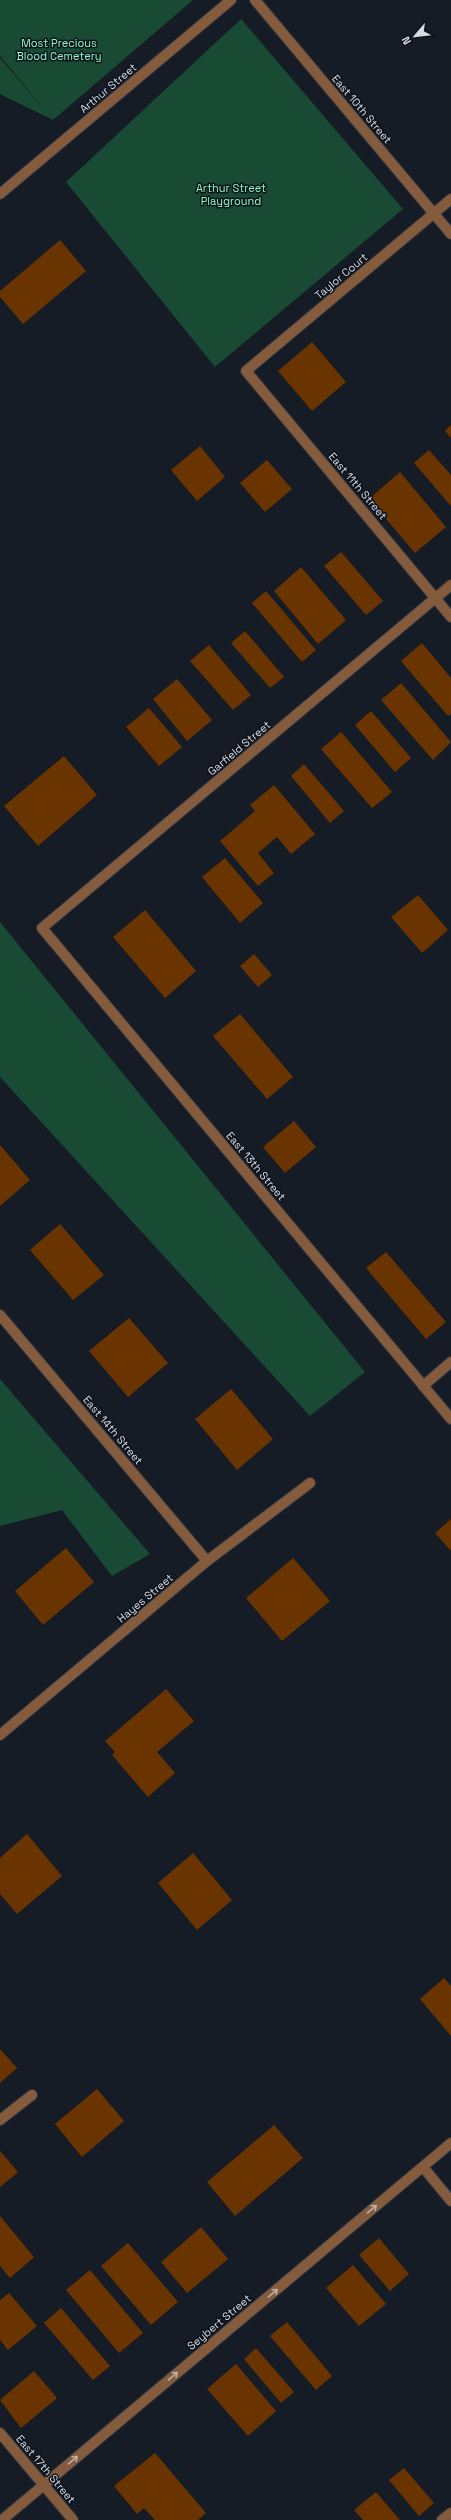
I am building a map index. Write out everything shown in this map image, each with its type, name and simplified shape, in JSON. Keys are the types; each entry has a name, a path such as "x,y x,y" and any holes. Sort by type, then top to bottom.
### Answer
{"street":[{"name":"Arthur Street","path":"0,194 231,0"},
{"name":"East 10th Street","path":"255,0 451,234"},
{"name":"Taylor Court","path":"246,371 451,199"},
{"name":"East 11th Street","path":"246,371 451,617"},
{"name":"Garfield Street","path":"42,928 451,585"},
{"name":"East 13th Street","path":"42,928 451,1419"},
{"name":"East 14th Street","path":"0,1315 208,1561"},
{"path":"423,1386 451,1362"},
{"name":"Hayes Street","path":"0,1735 208,1561 310,1483"},
{"path":"0,2120 32,2095"},
{"name":"Seybert Street","path":"2,2520 451,2143"},
{"path":"422,2167 451,2201"},
{"name":"East 17th Street","path":"0,2433 73,2520"},
{"path":"442,2520 451,2513"}],"green space":[{"name":"Most Precious Blood Cemetery","path":"0,0 193,0 53,120 0,94 0,58 48,114 0,56"},
{"name":"Arthur Street Playground","path":"241,19 403,209 215,367 66,182"},
{"path":"0,922 365,1372 310,1416 0,1077"},
{"path":"0,1379 150,1554 112,1576 62,1510 0,1526"}],"building":[{"path":"60,240 86,271 23,324 0,297 0,291"},
{"path":"312,342 346,382 312,411 278,371"},
{"path":"451,425 451,438 445,431"},
{"path":"200,446 225,477 197,501 171,470"},
{"path":"429,450 451,475 451,506 414,463"},
{"path":"267,460 292,489 265,512 240,483"},
{"path":"400,472 446,527 415,553 369,499"},
{"path":"341,552 383,601 366,615 324,566"},
{"path":"301,567 346,620 318,644 274,591"},
{"path":"266,591 316,650 302,662 252,603"},
{"path":"245,631 284,677 270,688 231,643"},
{"path":"422,643 451,678 451,714 448,716 401,661"},
{"path":"209,645 251,695 233,710 190,661"},
{"path":"177,679 212,720 187,741 153,699"},
{"path":"401,683 451,742 433,760 381,700"},
{"path":"149,708 182,747 159,766 126,727"},
{"path":"371,711 411,758 395,772 355,725"},
{"path":"341,732 392,792 372,808 321,749"},
{"path":"64,756 97,795 38,846 4,806"},
{"path":"304,764 344,811 330,823 291,776"},
{"path":"274,785 315,834 291,854 277,837 258,853 274,873 258,886 220,841 255,811 250,805"},
{"path":"225,858 263,903 240,923 202,877"},
{"path":"418,895 448,930 422,953 391,917"},
{"path":"145,910 196,971 165,998 113,937"},
{"path":"254,954 272,975 258,987 240,966"},
{"path":"240,1014 293,1077 267,1099 213,1036"},
{"path":"294,1121 316,1147 285,1173 263,1147"},
{"path":"0,1145 30,1180 0,1206"},
{"path":"60,1224 104,1275 73,1300 30,1250"},
{"path":"386,1252 446,1322 426,1339 366,1268"},
{"path":"129,1318 168,1363 128,1397 89,1351"},
{"path":"231,1389 273,1439 237,1470 195,1419"},
{"path":"451,1519 451,1551 435,1533"},
{"path":"66,1548 94,1582 43,1625 15,1591"},
{"path":"293,1558 330,1601 282,1641 246,1598"},
{"path":"166,1689 194,1721 157,1752 175,1773 148,1797 112,1755 115,1752 105,1741"},
{"path":"27,1834 62,1876 17,1914 0,1894 0,1858"},
{"path":"193,1853 232,1900 197,1930 158,1883"},
{"path":"444,1978 451,1986 451,2036 420,1999"},
{"path":"0,2049 17,2068 0,2083"},
{"path":"97,2089 124,2121 82,2157 55,2124"},
{"path":"274,2125 303,2158 235,2216 207,2182"},
{"path":"0,2151 18,2172 0,2187"},
{"path":"0,2216 34,2257 10,2278 0,2266"},
{"path":"201,2227 228,2259 187,2293 161,2262"},
{"path":"379,2238 409,2274 390,2291 359,2255"},
{"path":"128,2243 178,2302 151,2325 101,2266"},
{"path":"353,2265 386,2304 359,2326 326,2288"},
{"path":"90,2270 143,2333 119,2353 66,2290"},
{"path":"9,2293 37,2326 8,2350 0,2340 0,2300"},
{"path":"61,2308 110,2366 93,2380 44,2323"},
{"path":"287,2322 332,2376 316,2390 270,2336"},
{"path":"256,2348 294,2392 281,2403 244,2359"},
{"path":"236,2364 276,2411 248,2436 207,2389"},
{"path":"34,2371 57,2398 21,2428 0,2400"},
{"path":"155,2453 206,2513 198,2520 155,2520 144,2508 137,2514 114,2486"},
{"path":"404,2468 434,2503 419,2516 389,2480"},
{"path":"376,2492 400,2520 363,2520 354,2510"}]}
